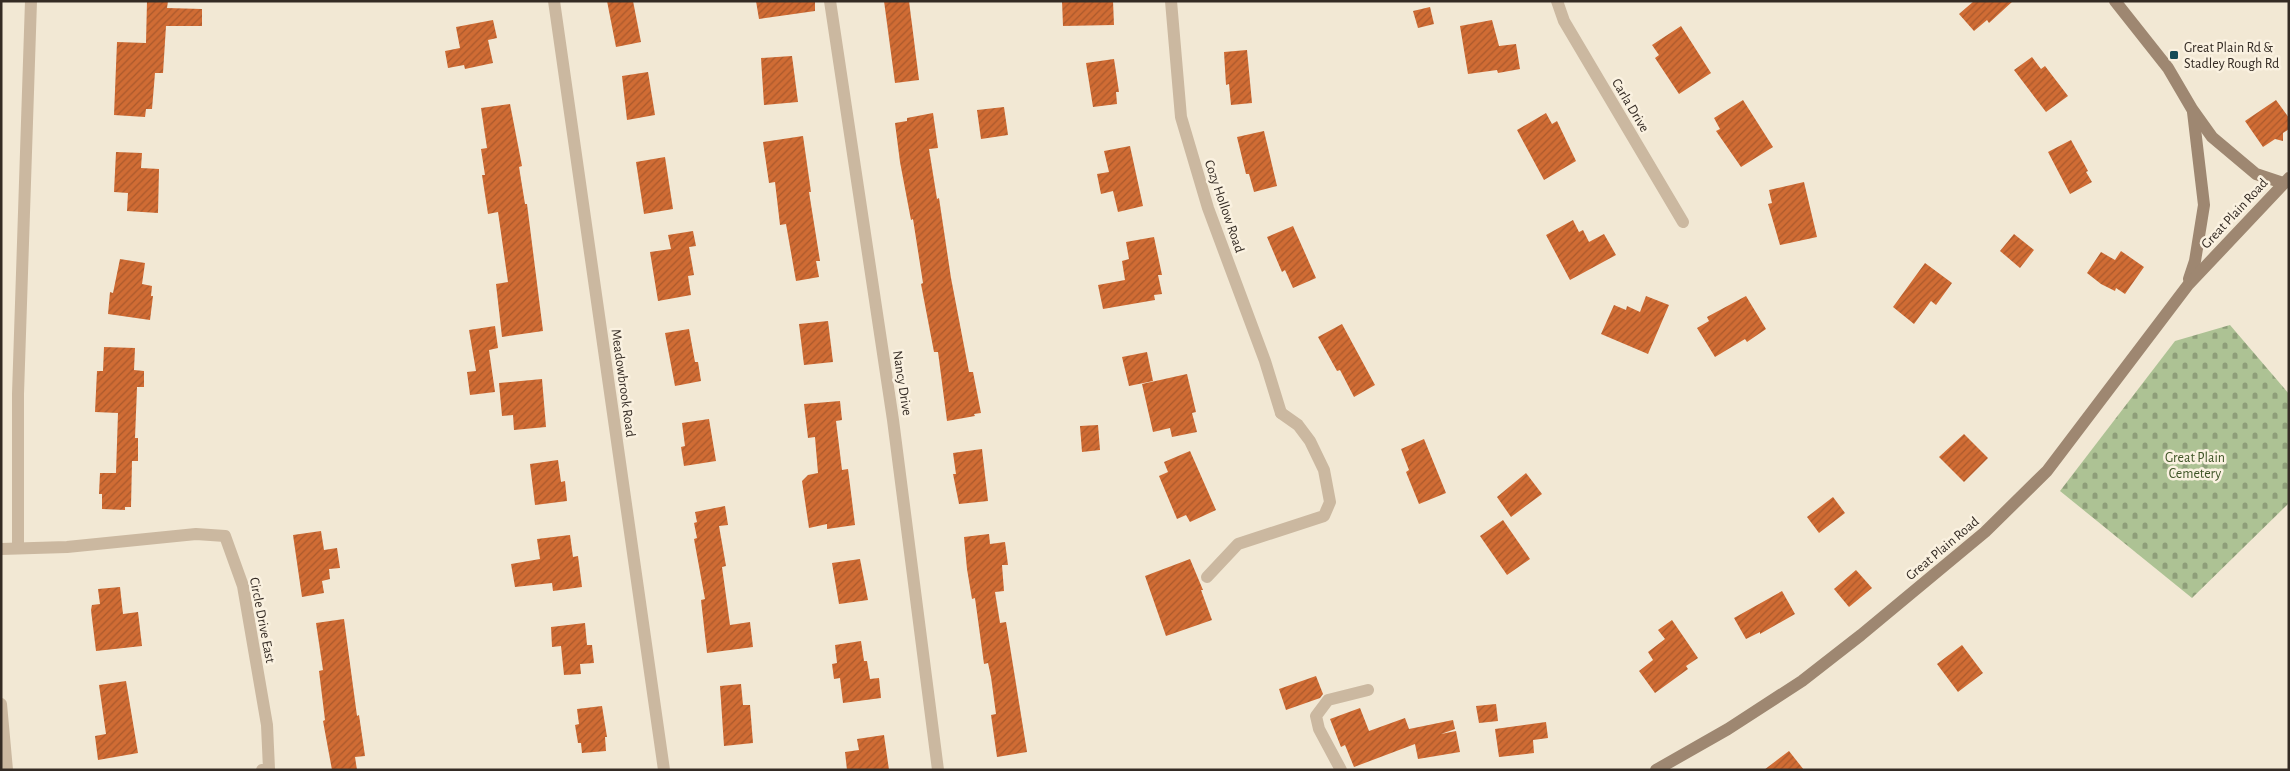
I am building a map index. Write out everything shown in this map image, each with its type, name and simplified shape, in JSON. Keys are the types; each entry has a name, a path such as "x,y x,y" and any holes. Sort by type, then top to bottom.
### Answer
{"main road":[{"name":"Great Plain Road","path":"2115,1 2168,68 2192,109 2212,137 2256,174 2286,180"},
{"name":"Great Plain Road","path":"2188,285 2195,262 2204,205 2192,109"},
{"name":"Great Plain Road","path":"1656,770 1728,729 1802,681 1861,635 1985,532 2047,471 2188,285 2286,180"}],"street":[{"path":"1,549 18,548 18,394 30,1"},
{"name":"Meadowbrook Road","path":"554,1 664,770"},
{"name":"Nancy Drive","path":"830,1 894,420 938,770"},
{"name":"Cozy Hollow Road","path":"1171,1 1181,117 1208,208 1265,361 1281,413 1298,425 1310,441 1324,470 1330,502 1324,516 1238,544 1207,577"},
{"name":"Carla Drive","path":"1558,1 1564,21 1683,222"},
{"name":"Circle Drive East","path":"18,548 67,547 196,534 226,536 242,586 267,725 266,769"},
{"path":"1341,770 1319,729 1316,716 1328,700 1368,690"},
{"path":"1,704 8,770"}],"green space":[{"name":"Great Plain Cemetery","path":"2230,325 2289,394 2289,503 2192,598 2060,491 2175,341"}],"building":[{"path":"147,1 168,1 167,8 202,9 202,26 166,26 163,73 155,73 152,109 146,109 145,117 114,115 117,42 146,43"},
{"path":"607,1 633,1 641,42 616,47"},
{"path":"756,1 815,1 815,11 759,19"},
{"path":"884,1 909,1 919,80 895,83"},
{"path":"1062,1 1113,1 1114,25 1063,26"},
{"path":"1974,1 2013,1 1989,23 1987,20 1974,31 1959,14"},
{"path":"1430,7 1434,24 1418,28 1413,11"},
{"path":"493,20 497,38 488,40 493,63 465,69 464,65 448,68 445,51 460,48 456,27"},
{"path":"1492,20 1499,46 1516,44 1520,69 1498,73 1497,70 1468,74 1460,26"},
{"path":"1681,26 1711,73 1679,94 1655,58 1659,55 1652,45"},
{"path":"1247,50 1252,103 1231,105 1229,84 1226,85 1224,52"},
{"path":"792,56 798,102 764,105 761,58"},
{"path":"2032,57 2041,69 2045,66 2068,96 2046,112 2014,70"},
{"path":"1114,59 1119,92 1116,92 1117,104 1093,107 1086,63"},
{"path":"648,72 655,115 627,120 622,76"},
{"path":"1743,100 1773,147 1741,167 1716,131 1720,129 1714,118"},
{"path":"2276,100 2289,118 2289,129 2283,133 2283,141 2275,139 2263,147 2245,121"},
{"path":"510,104 522,166 519,167 525,204 527,204 543,331 502,337 496,284 508,282 498,212 488,214 482,175 485,175 481,149 487,148 481,108"},
{"path":"1004,107 1008,135 981,139 977,110"},
{"path":"933,113 938,148 929,149 937,199 939,198 951,278 969,372 973,372 981,413 974,414 975,416 947,421 938,352 934,352 921,284 923,283 913,219 911,220 900,162 895,123 907,121 907,118"},
{"path":"1546,113 1552,124 1557,121 1576,161 1544,180 1517,130"},
{"path":"1264,131 1277,186 1254,192 1249,174 1246,174 1237,137"},
{"path":"803,136 811,192 809,192 820,261 816,261 819,277 796,281 786,224 780,225 775,182 769,183 763,142"},
{"path":"2071,140 2092,182 2070,194 2048,152"},
{"path":"1130,146 1143,206 1118,212 1113,191 1101,194 1097,174 1109,172 1104,151"},
{"path":"116,152 142,153 141,168 159,169 158,213 127,211 128,193 114,192"},
{"path":"665,157 673,209 644,214 636,162"},
{"path":"1804,182 1817,237 1780,245 1768,204 1772,203 1769,190"},
{"path":"1573,220 1579,232 1583,230 1589,242 1604,234 1616,255 1570,280 1546,235"},
{"path":"1293,226 1316,278 1293,288 1285,270 1282,272 1267,237"},
{"path":"693,231 696,246 689,247 694,275 688,276 691,295 658,301 650,252 671,249 668,235"},
{"path":"2014,234 2034,250 2020,268 2000,251"},
{"path":"1154,237 1162,275 1158,275 1162,294 1154,295 1155,300 1103,309 1098,285 1125,280 1122,261 1129,259 1126,242"},
{"path":"2121,251 2144,267 2125,294 2116,288 2115,291 2101,284 2087,273 2101,252 2115,260"},
{"path":"120,259 145,263 142,284 152,286 151,296 153,296 150,320 108,314 110,292 113,293"},
{"path":"1925,263 1952,283 1936,305 1931,301 1914,324 1893,307"},
{"path":"1646,296 1669,305 1648,354 1601,334 1614,305 1626,310 1627,306 1640,312"},
{"path":"1746,296 1766,329 1747,342 1745,339 1715,357 1697,328 1709,321 1707,317"},
{"path":"828,321 833,362 804,365 799,324"},
{"path":"1342,324 1375,385 1354,397 1340,370 1337,371 1318,337"},
{"path":"495,326 498,348 489,350 495,392 470,395 467,372 476,371 469,330"},
{"path":"689,329 695,362 698,362 701,381 675,386 665,333"},
{"path":"104,347 135,348 134,370 144,371 144,387 137,387 135,438 138,438 138,461 132,461 131,507 125,507 125,510 102,509 102,494 99,494 100,473 116,473 118,413 95,412 97,371 103,371"},
{"path":"1147,352 1153,381 1129,386 1122,357"},
{"path":"1187,374 1196,412 1192,413 1197,432 1172,437 1170,428 1153,432 1142,384"},
{"path":"542,379 546,427 514,430 513,415 502,416 499,383"},
{"path":"840,401 842,420 836,421 842,470 848,469 855,525 827,529 827,524 809,528 802,481 808,475 818,473 815,437 808,438 804,404"},
{"path":"709,419 716,461 684,466 681,447 685,446 682,423"},
{"path":"1098,425 1100,450 1082,452 1080,426"},
{"path":"1964,434 1988,458 1964,482 1939,457"},
{"path":"1424,439 1446,493 1419,504 1406,472 1409,470 1401,449"},
{"path":"982,449 988,501 959,504 953,474 956,474 953,453"},
{"path":"1190,451 1216,510 1190,522 1186,515 1177,519 1159,476 1168,472 1164,462"},
{"path":"558,460 561,482 565,481 567,501 535,505 530,464"},
{"path":"1526,473 1542,494 1511,517 1497,497"},
{"path":"1833,497 1845,513 1819,533 1807,517"},
{"path":"725,506 728,525 719,526 726,566 722,567 730,625 750,622 753,647 707,653 701,600 705,599 694,539 697,538 694,523 697,522 695,512"},
{"path":"1503,520 1530,559 1507,575 1480,536"},
{"path":"321,531 324,550 337,548 340,568 329,569 330,579 322,581 324,593 302,597 293,535"},
{"path":"989,534 990,544 1005,542 1008,565 1002,565 1004,591 995,592 1000,623 1006,622 1027,752 997,757 991,715 996,714 991,677 988,663 984,664 975,598 972,599 967,569 964,537"},
{"path":"570,535 573,557 578,556 582,587 553,591 552,583 515,587 511,564 540,559 537,539"},
{"path":"860,559 868,600 839,604 832,563"},
{"path":"1190,559 1203,590 1201,590 1212,620 1166,636 1145,576"},
{"path":"1856,570 1872,588 1849,607 1834,589"},
{"path":"120,587 123,614 138,612 142,646 96,651 91,610 92,605 100,604 98,589"},
{"path":"1782,591 1795,614 1760,634 1760,632 1746,639 1734,618"},
{"path":"344,619 357,716 359,715 365,756 355,757 357,770 332,770 323,721 325,720 319,671 323,670 316,623"},
{"path":"1672,620 1698,658 1686,666 1688,669 1655,693 1639,671 1653,660 1648,652 1665,639 1658,630"},
{"path":"585,623 587,645 592,645 594,663 580,664 581,674 564,675 561,646 552,647 551,627"},
{"path":"861,641 864,661 867,661 870,679 879,678 881,698 843,703 840,678 834,679 832,664 837,663 835,645"},
{"path":"1962,645 1983,673 1958,692 1937,664"},
{"path":"1316,676 1323,694 1320,698 1286,710 1279,689"},
{"path":"126,681 138,753 98,760 95,736 106,734 99,685"},
{"path":"741,684 743,705 750,705 753,743 724,746 720,686"},
{"path":"1496,704 1498,721 1479,723 1476,706"},
{"path":"602,706 607,737 605,737 606,751 582,753 575,725 579,724 577,709"},
{"path":"1360,708 1369,731 1405,718 1409,729 1453,720 1455,729 1441,734 1456,731 1460,752 1418,759 1415,744 1354,767 1345,745 1341,747 1330,719"},
{"path":"1546,722 1548,738 1533,740 1534,753 1499,757 1495,729"},
{"path":"884,735 889,770 847,770 845,752 859,750 857,739"},
{"path":"1789,751 1804,770 1764,770"}],"place":[{"name":"Great Plain Rd & Stadley Rough Rd","path":"2174,55"}]}
